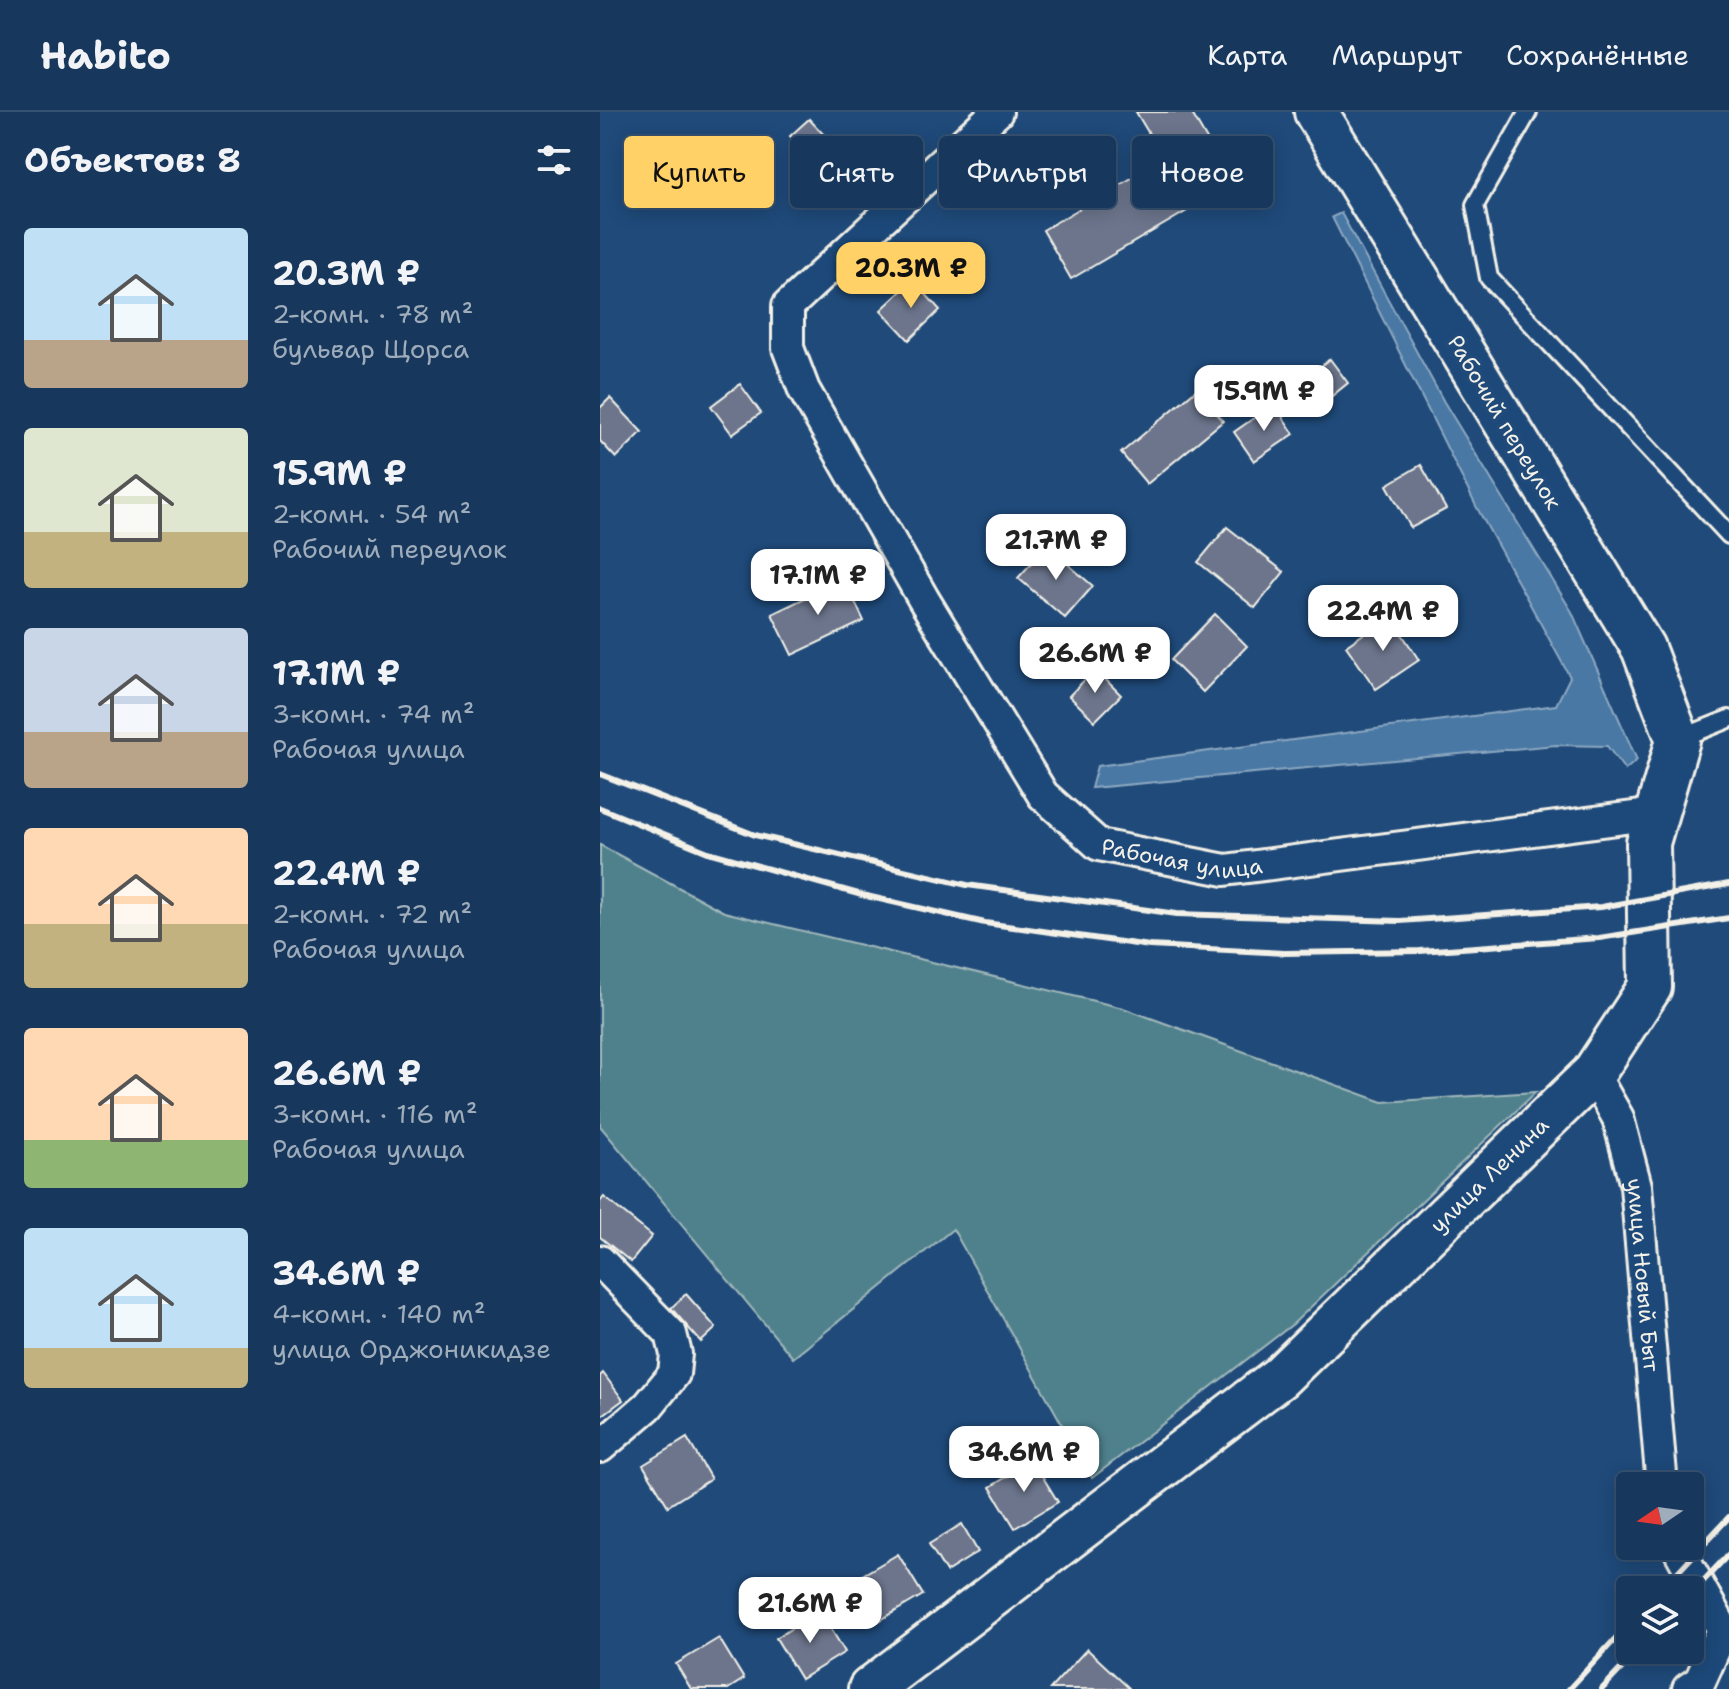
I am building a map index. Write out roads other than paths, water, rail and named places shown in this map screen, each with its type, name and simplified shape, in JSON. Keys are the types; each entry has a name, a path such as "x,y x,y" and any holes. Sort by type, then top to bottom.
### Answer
{"street":[{"name":"Рабочая улица","path":"997,112 788,306 788,348 804,390 917,587 1043,795 1099,845 1225,870 1656,814"},
{"name":"Рабочий переулок","path":"1316,112 1643,648 1678,740"},
{"name":"улица Ленина","path":"870,1689 1280,1377 1593,1074 1650,987 1648,843 1678,740"},
{"name":"улица Новый Быт","path":"1593,1074 1618,1118 1636,1186 1661,1472"},
{"path":"600,1261 671,1334 676,1354 674,1374 648,1406 600,1447"},
{"path":"1685,1560 1723,1630 1700,1681 1688,1689"}],"lane":[{"path":"1528,112 1475,205 1489,278 1729,535"},
{"path":"1678,740 1729,719"}],"water":[{"path":"1341,213 1444,402 1572,612 1637,760 1625,770 1607,746 1556,745 1091,788 1097,766 1556,705 1570,677 1476,506 1332,217"}],"railway":[{"path":"600,774 755,835 967,885 1177,914 1400,921 1601,907 1729,884"},
{"path":"600,808 708,852 862,895 985,923 1150,946 1284,953 1420,951 1599,938 1729,918"},
{"path":"1674,1576 1729,1517"},
{"path":"1704,1580 1729,1554"},
{"path":"1569,1689 1616,1638"},
{"path":"1602,1689 1626,1664"}]}
